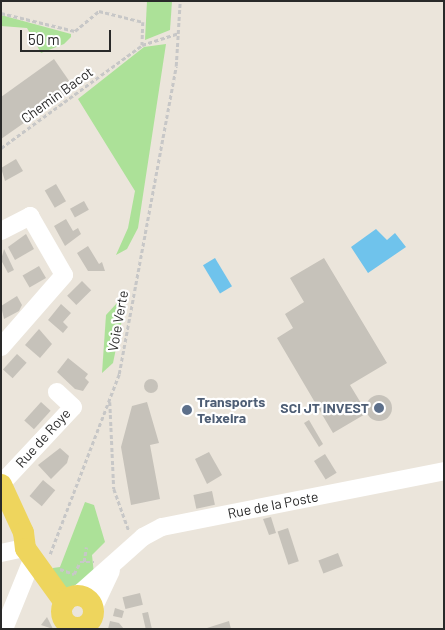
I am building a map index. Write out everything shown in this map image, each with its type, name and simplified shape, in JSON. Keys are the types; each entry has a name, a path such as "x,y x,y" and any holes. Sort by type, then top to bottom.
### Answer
{"main road":[{"name":"Rue de Roye","path":"1,484 35,564 78,602"},
{"path":"78,602 88,623 75,628 62,616 78,602"}],"street":[{"path":"1,231 30,216 64,276 1,347"},
{"name":"Rue de Roye","path":"1,484 73,406 57,392"},
{"name":"Rue de la Poste","path":"78,602 134,544 167,526 444,471"},
{"path":"1,553 35,564 4,629"}],"path":[{"name":"Voie Verte","path":"35,564 80,485 121,364 178,33 180,1"},
{"path":"1,13 75,32 99,11 143,22 142,45"},
{"name":"Chemin Bacot","path":"1,148 142,45 178,33"},
{"path":"110,400 114,488 134,544"},
{"path":"35,564 74,574 84,562 86,547"},
{"path":"84,562 94,562"}],"green space":[{"path":"147,1 172,1 170,30 145,40"},
{"path":"1,15 71,34 71,37 64,44 41,53 27,28 1,26"},
{"path":"166,44 138,228 127,249 116,255 128,228 135,191 78,99 144,47"},
{"path":"128,291 113,363 102,373 106,315"},
{"path":"85,502 94,505 105,542 92,555 94,574 67,590 53,576 53,568 60,567"}],"water":[{"path":"376,229 387,240 395,233 406,247 368,273 351,247"},
{"path":"215,258 232,286 220,293 203,265"}],"building":[{"path":"54,59 74,88 1,139 1,97"},
{"path":"16,159 23,171 5,181 1,168"},
{"path":"56,184 66,201 55,208 45,190"},
{"path":"84,201 89,210 75,218 70,209"},
{"path":"66,219 73,231 78,228 81,234 65,246 54,226"},
{"path":"26,234 34,249 15,260 8,247"},
{"path":"88,246 99,264 102,262 105,271 88,271 77,253"},
{"path":"4,249 14,270 8,273 1,260"},
{"path":"324,258 387,363 350,385 367,413 333,433 277,338 293,328 285,314 304,302 290,278"},
{"path":"39,266 46,278 30,288 23,276"},
{"path":"82,281 91,290 76,305 67,296"},
{"path":"17,296 22,305 19,311 4,319 1,306"},
{"path":"61,304 71,313 63,322 68,327 63,333 48,320"},
{"path":"39,329 52,344 40,358 25,345"},
{"path":"17,354 27,363 13,378 3,370"},
{"path":"68,358 88,374 85,378 89,382 83,391 75,389 57,372"},
{"path":"148,379 154,379 158,386 154,393 148,393 144,389 144,383"},
{"path":"379,395 388,399 392,408 388,417 379,421 370,417 366,408 370,399"},
{"path":"41,402 51,411 34,429 24,421"},
{"path":"147,402 159,443 150,445 160,499 131,505 121,447 132,406"},
{"path":"309,420 323,444 319,447 304,423"},
{"path":"60,448 69,456 67,463 51,479 38,465"},
{"path":"209,452 222,475 207,484 195,459"},
{"path":"325,454 337,473 326,480 314,461"},
{"path":"43,480 55,490 42,506 30,496"},
{"path":"212,491 215,505 196,509 193,495"},
{"path":"271,517 276,533 269,535 263,519"},
{"path":"288,528 299,561 288,565 278,531"},
{"path":"338,553 343,566 323,574 318,561"},
{"path":"140,593 143,605 125,609 123,597"},
{"path":"115,608 124,611 122,618 113,616"},
{"path":"148,612 152,629 146,629 142,613"},
{"path":"47,617 53,629 41,625"},
{"path":"110,621 119,623 124,629 108,629"},
{"path":"229,621 231,629 207,629 207,628"}],"place":[{"name":"SCI JT INVEST","path":"379,408"},
{"name":"Transports Teixeira","path":"187,410"}]}
